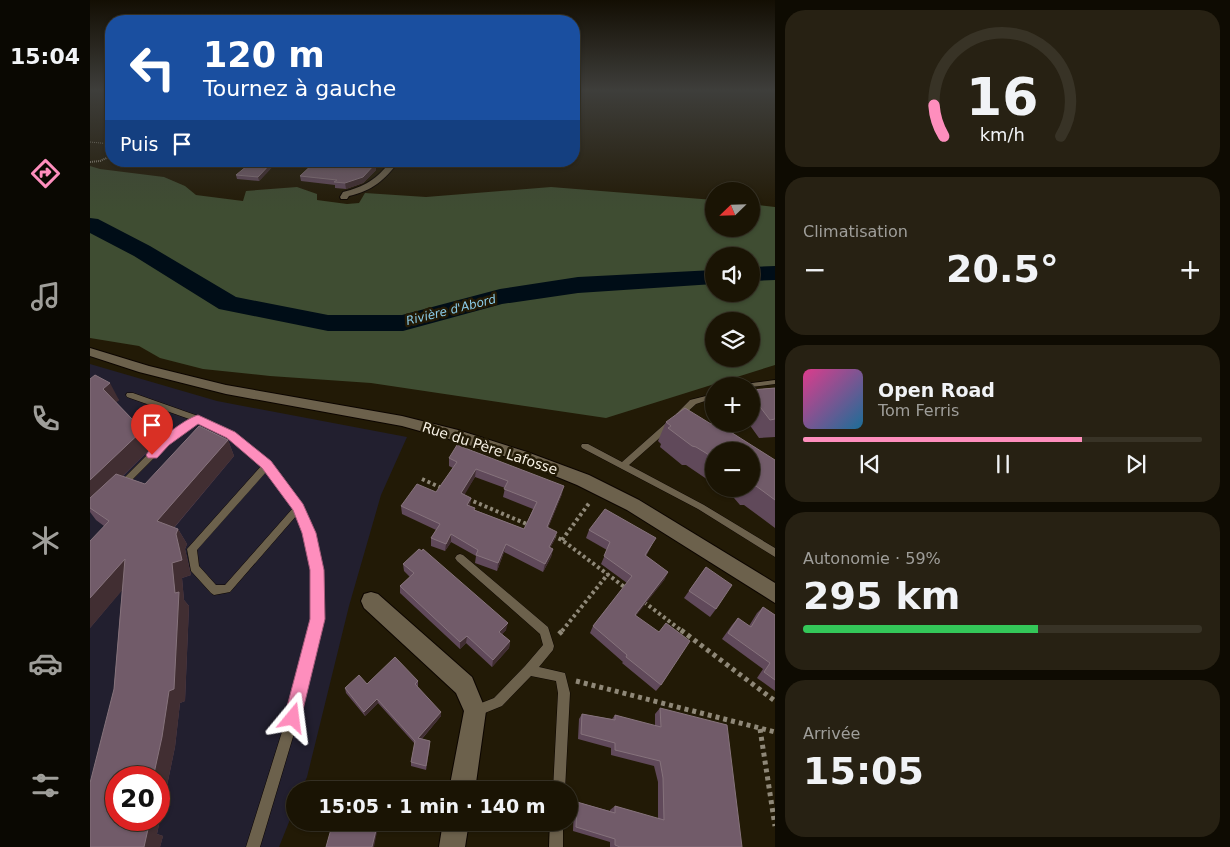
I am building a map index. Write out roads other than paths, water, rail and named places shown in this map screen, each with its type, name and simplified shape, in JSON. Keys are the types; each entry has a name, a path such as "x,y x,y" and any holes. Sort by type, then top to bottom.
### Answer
{"street":[{"path":"344,197 346,194 364,191 376,184 390,167"},
{"name":"Rue du Père Lafosse","path":"90,352 181,380 231,391 420,425 462,436 514,454 584,480 650,514 775,594"},
{"path":"371,601 464,685 475,711 463,781"},
{"path":"452,847 455,831"}],"lane":[{"path":"760,384 775,382"},
{"path":"130,396 198,419 231,435 266,465 298,508 309,533 317,570 318,619 298,700 253,847"},
{"path":"623,466 694,402 705,399"},
{"path":"683,412 691,417"},
{"path":"117,490 165,442 198,419"},
{"path":"585,446 701,507 775,553"},
{"path":"266,465 192,549 194,568 214,590 227,589 298,508"},
{"path":"460,558 544,631 550,646 498,702 475,711"},
{"path":"529,670 561,677 564,693 559,781"},
{"path":"556,847 557,831"}],"waterway":[{"name":"Rivière d'Abord","path":"90,224 142,251 228,303 328,323 403,323 500,297 578,285 705,278"},
{"name":"Rivière d'Abord","path":"760,274 775,273"}]}
